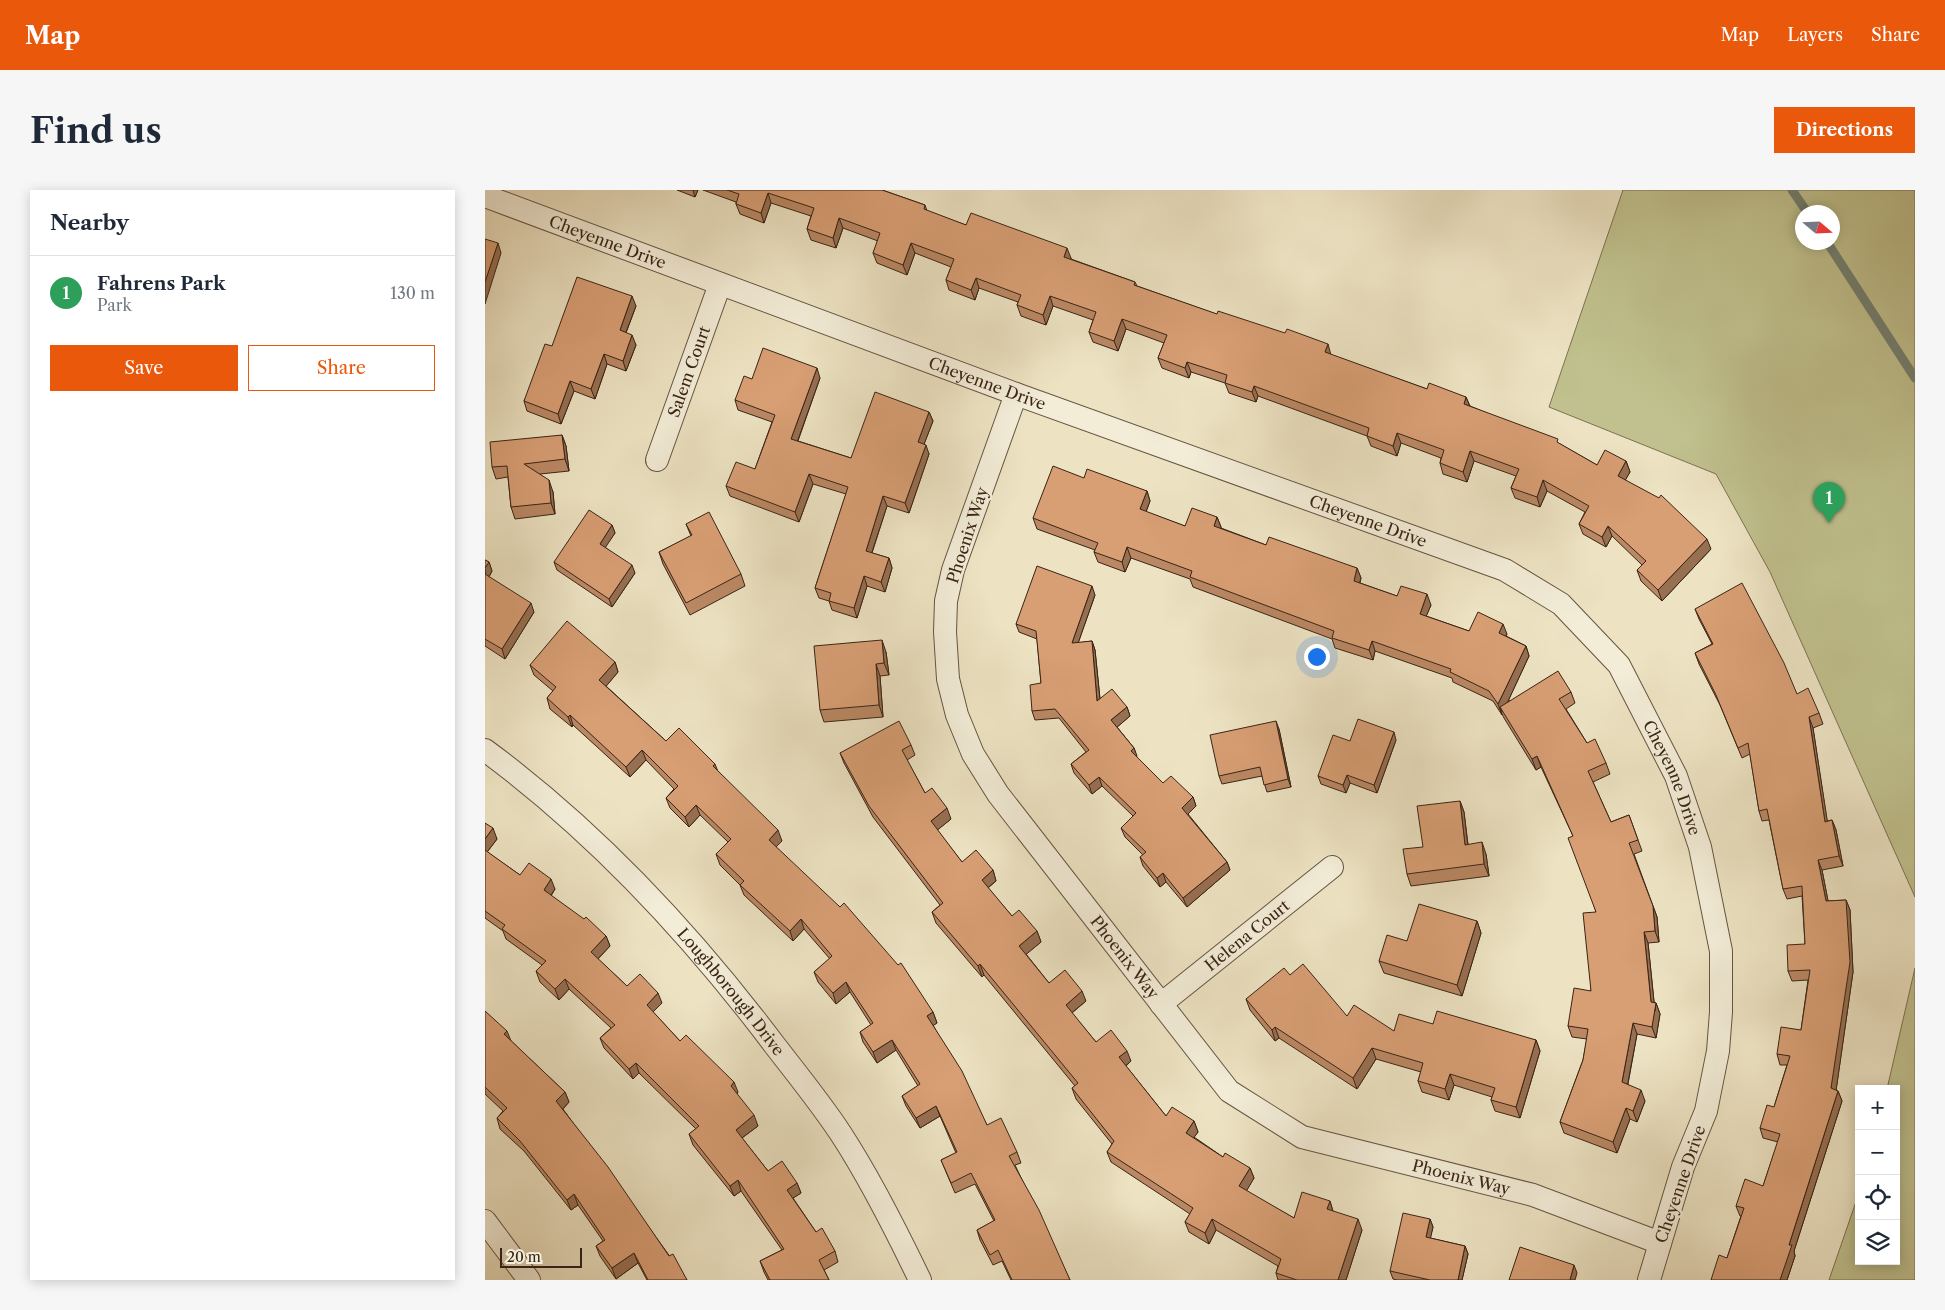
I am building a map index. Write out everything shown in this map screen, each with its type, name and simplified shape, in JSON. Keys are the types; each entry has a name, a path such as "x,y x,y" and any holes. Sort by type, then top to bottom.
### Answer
{"street":[{"name":"Cheyenne Drive","path":"485,196 1016,394 1505,570 1561,604 1619,664 1676,776 1700,847 1721,951 1721,1012 1718,1052 1707,1102 1683,1167 1649,1280"},
{"name":"Salem Court","path":"657,460 720,284"},
{"name":"Phoenix Way","path":"1016,394 953,570 946,601 945,632 949,679 957,715 973,754 998,794 1229,1091 1302,1137 1533,1195 1660,1243"},
{"name":"Loughborough Drive","path":"485,750 581,828 658,905 725,980 841,1134 889,1216 920,1280"},
{"name":"Helena Court","path":"1161,1004 1331,867"},
{"path":"485,1221 529,1280"}],"green space":[{"path":"1623,190 1915,190 1915,897 1770,572 1716,474 1549,407"},
{"path":"1915,968 1915,1280 1829,1280 1855,1205 1855,1265 1900,1265 1900,1085 1888,1085"}],"building":[{"path":"727,190 882,190 925,205 924,209 966,225 971,213 1067,248 1064,257 1135,282 1134,285 1217,314 1218,311 1285,333 1287,329 1328,344 1325,352 1427,389 1429,383 1466,397 1464,404 1558,439 1557,442 1597,465 1605,450 1626,461 1618,476 1659,498 1661,495 1707,539 1658,590 1637,570 1646,561 1608,526 1602,537 1579,524 1589,506 1543,480 1537,497 1511,488 1519,469 1470,451 1463,472 1440,463 1444,450 1397,433 1393,446 1367,436 1369,428 1254,386 1252,392 1225,383 1227,375 1187,362 1185,368 1158,358 1167,335 1122,319 1114,341 1089,332 1096,312 1050,296 1043,315 1017,305 1021,295 976,278 971,290 946,280 954,259 911,243 903,265 873,253 880,233 839,218 833,238 807,229 814,208 768,193 761,213 736,204 739,194"},
{"path":"485,239 498,243 485,282"},
{"path":"577,277 632,296 620,330 632,335 623,361 604,354 591,389 570,381 558,414 524,401 545,344 552,346"},
{"path":"763,348 817,368 791,439 851,458 875,392 929,412 918,442 926,445 905,503 883,496 866,551 889,558 881,582 864,576 854,608 829,601 831,593 815,588 848,487 809,474 795,512 726,486 736,462 755,469 775,415 735,400 744,376 752,379"},
{"path":"562,435 565,459 524,464 549,480 551,503 511,507 507,466 492,467 490,442"},
{"path":"1053,466 1084,478 1087,469 1147,491 1140,509 1185,526 1192,508 1217,517 1214,526 1266,545 1269,537 1357,568 1354,581 1397,596 1401,586 1427,594 1420,614 1469,631 1478,612 1503,624 1499,633 1526,646 1498,704 1489,691 1450,672 1451,669 1372,641 1369,650 1332,638 1334,631 1190,577 1192,571 1127,547 1122,562 1094,552 1098,543 1033,518"},
{"path":"589,510 612,525 600,544 632,565 609,599 554,562"},
{"path":"709,512 741,574 686,603 659,552 692,535 686,524"},
{"path":"485,560 489,562 485,568"},
{"path":"1037,566 1092,586 1072,643 1092,641 1097,701 1112,689 1127,707 1111,720 1134,748 1131,751 1163,783 1171,776 1193,797 1182,808 1227,862 1183,898 1163,873 1157,878 1140,857 1146,852 1121,828 1136,813 1099,777 1089,785 1071,764 1089,750 1055,709 1032,711 1030,685 1041,683 1036,631 1016,624"},
{"path":"485,574 531,603 502,649 485,639"},
{"path":"1742,583 1784,663 1797,694 1808,688 1819,713 1809,717 1825,822 1832,820 1839,856 1818,860 1826,901 1846,900 1850,962 1831,1088 1838,1091 1789,1245 1792,1245 1780,1280 1711,1280 1719,1255 1727,1258 1744,1208 1736,1206 1745,1179 1763,1186 1780,1134 1760,1128 1767,1105 1774,1107 1790,1056 1777,1054 1781,1027 1801,1030 1810,970 1788,971 1787,945 1805,944 1802,886 1783,889 1767,809 1759,811 1748,743 1738,748 1716,695 1695,653 1713,644 1695,609"},
{"path":"567,621 615,662 599,680 666,741 679,728 715,764 713,766 778,830 769,840 840,907 844,903 898,965 901,963 933,1012 927,1016 962,1071 987,1125 1001,1118 1017,1152 1009,1156 1039,1210 1070,1280 1012,1280 998,1250 990,1255 977,1230 995,1220 971,1173 951,1183 941,1160 957,1152 936,1106 916,1118 902,1096 920,1084 892,1040 873,1052 860,1032 873,1023 846,982 833,993 814,972 832,956 801,919 790,931 740,885 744,881 716,854 731,839 696,805 685,817 666,798 678,786 642,750 626,767 570,715 568,717 547,698 556,687 530,665"},
{"path":"882,640 884,663 876,664 879,705 820,710 814,646"},
{"path":"1558,671 1571,692 1559,699 1587,743 1595,739 1606,763 1588,771 1611,822 1629,815 1638,840 1629,843 1653,906 1655,931 1644,932 1651,1002 1656,1003 1652,1027 1633,1023 1622,1082 1641,1090 1633,1111 1626,1108 1613,1142 1560,1122 1583,1060 1588,1029 1568,1026 1574,988 1591,991 1583,913 1596,912 1568,838 1573,836 1537,756 1532,759 1500,707"},
{"path":"1358,719 1394,732 1374,785 1347,775 1343,785 1318,776 1333,735 1350,741"},
{"path":"899,721 911,745 902,750 925,793 932,788 947,808 931,821 962,862 976,850 993,870 982,880 1012,916 1019,910 1037,931 1019,946 1049,983 1065,970 1082,991 1066,1005 1096,1042 1111,1030 1127,1051 1119,1057 1166,1116 1172,1107 1194,1121 1186,1133 1223,1157 1225,1153 1250,1168 1239,1186 1294,1218 1302,1192 1330,1201 1327,1209 1358,1219 1338,1280 1297,1280 1276,1273 1281,1259 1212,1219 1205,1233 1185,1222 1193,1208 1107,1152 1114,1141 1072,1088 1078,1083 980,964 978,966 932,912 943,903 869,806 840,753"},
{"path":"1276,721 1288,779 1264,785 1260,767 1219,776 1210,735"},
{"path":"1460,801 1465,845 1482,842 1484,864 1407,874 1403,849 1423,847 1417,806"},
{"path":"485,823 493,828 485,839"},
{"path":"485,850 520,875 529,863 551,879 544,890 584,919 586,917 606,936 591,952 627,986 640,974 658,993 647,1005 680,1041 686,1035 734,1082 731,1086 754,1115 736,1130 768,1171 782,1161 797,1183 787,1190 816,1232 822,1228 835,1251 819,1260 829,1280 770,1280 760,1261 784,1249 738,1180 730,1186 689,1134 699,1126 636,1063 629,1069 600,1038 615,1025 565,979 555,989 536,971 546,961 502,929 505,925 485,911"},
{"path":"1419,904 1477,921 1457,985 1379,961 1387,935 1407,941"},
{"path":"1303,964 1347,1016 1354,1005 1394,1031 1399,1014 1433,1024 1437,1011 1536,1040 1516,1107 1491,1100 1495,1088 1450,1074 1445,1089 1418,1081 1423,1063 1372,1048 1353,1078 1275,1027 1272,1030 1246,999 1284,968 1290,975"},
{"path":"485,1011 507,1031 504,1034 565,1092 556,1101 608,1167 669,1256 673,1254 687,1280 648,1280 634,1253 612,1268 596,1246 605,1240 574,1194 567,1200 520,1141 497,1118 507,1108 485,1087"},
{"path":"1403,1213 1430,1219 1426,1237 1465,1246 1458,1280 1430,1280 1390,1271"},
{"path":"1520,1247 1574,1265 1570,1280 1509,1280"}],"waterway":[{"path":"1792,190 1802,205"},
{"path":"1832,250 1915,378"}],"place":[{"name":"Fahrens Park","path":"1829,523"}]}
